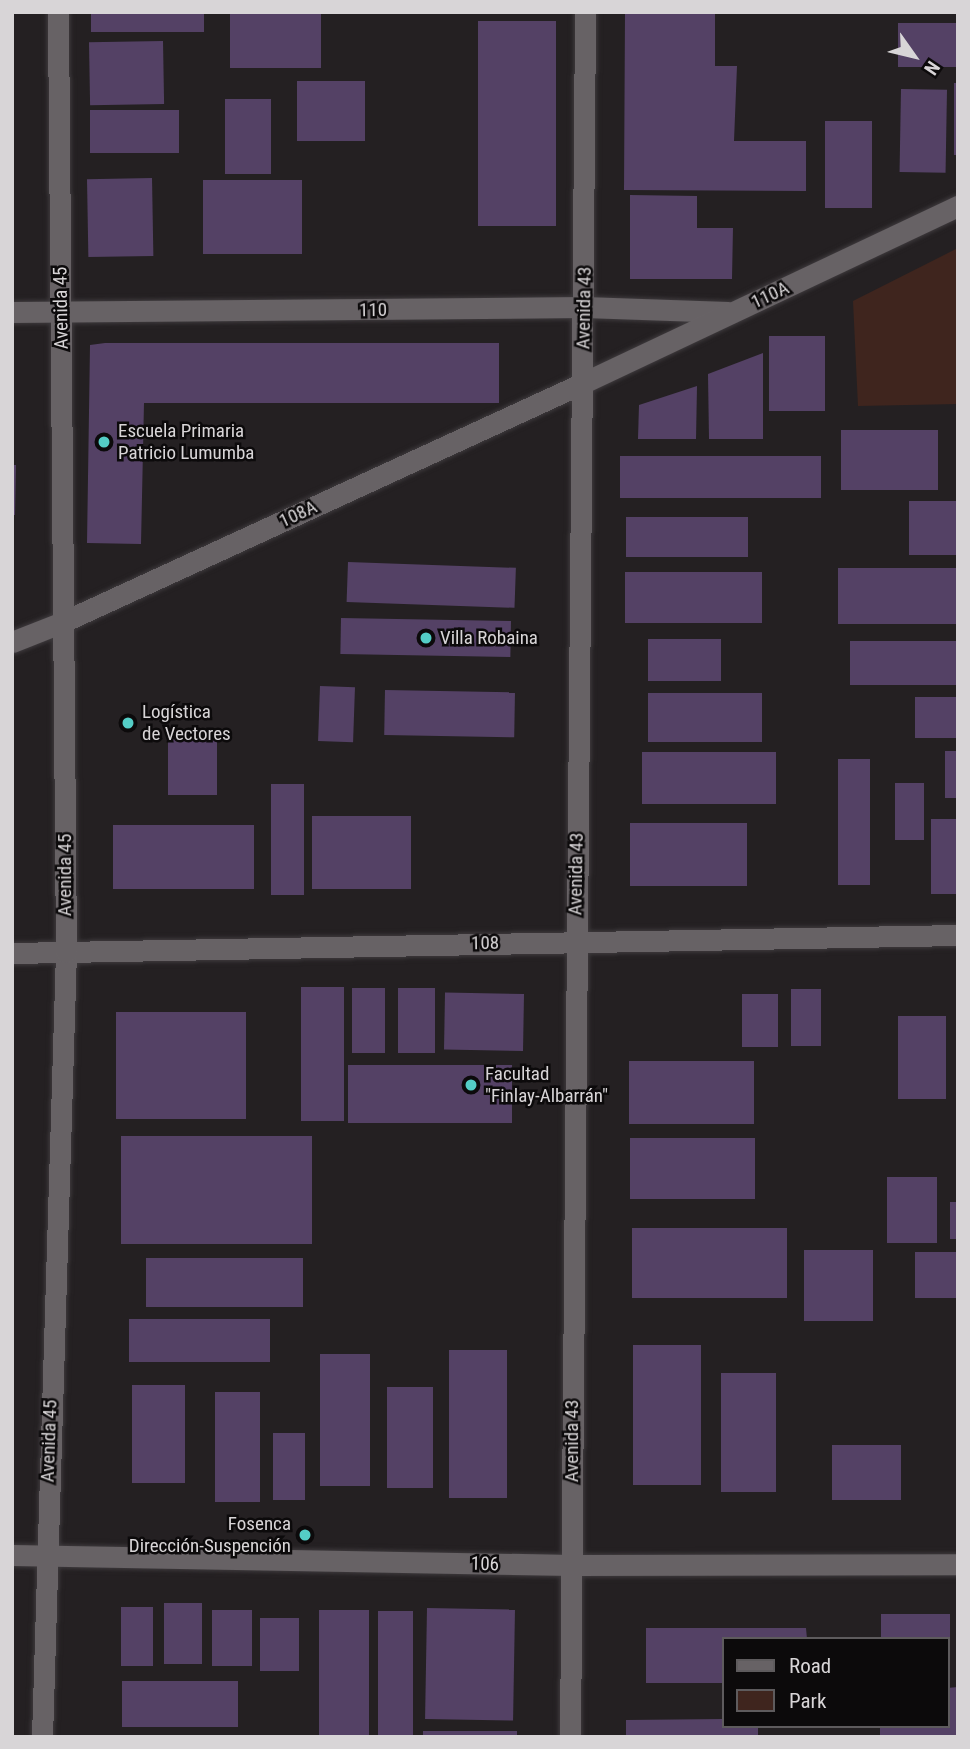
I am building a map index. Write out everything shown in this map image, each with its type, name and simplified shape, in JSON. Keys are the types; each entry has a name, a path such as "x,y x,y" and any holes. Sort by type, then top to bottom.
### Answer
{"street":[{"name":"Avenida 45","path":"42,1737 66,952 58,12"},
{"name":"Avenida 43","path":"570,1737 585,12"},
{"name":"110A","path":"583,383 958,206"},
{"name":"110","path":"12,312 584,307 734,312"},
{"name":"108A","path":"12,642 65,621 583,383"},
{"name":"108","path":"12,953 958,935"},
{"name":"106","path":"12,1555 572,1565 958,1564"}],"green space":[{"path":"958,248 958,404 858,406 853,301"}],"building":[{"path":"91,12 204,12 204,32 91,32"},
{"path":"230,12 321,12 321,68 230,68"},
{"path":"625,12 715,12 715,66 737,66 734,141 806,141 806,191 624,190"},
{"path":"478,21 556,21 556,226 478,226"},
{"path":"898,23 958,23 958,67 898,67"},
{"path":"163,41 164,104 90,105 89,42"},
{"path":"297,81 365,81 365,141 297,141"},
{"path":"954,83 958,83 958,155 954,155"},
{"path":"901,89 947,90 946,173 900,172"},
{"path":"225,99 271,99 271,174 225,174"},
{"path":"90,110 179,110 179,153 90,153"},
{"path":"825,121 872,121 872,208 825,208"},
{"path":"152,178 153,256 88,257 87,179"},
{"path":"203,180 302,180 302,254 203,254"},
{"path":"630,195 697,196 697,228 733,228 732,279 630,279"},
{"path":"769,336 825,336 825,411 769,411"},
{"path":"499,343 499,403 144,403 141,544 87,543 90,345"},
{"path":"763,353 763,439 709,439 708,374"},
{"path":"697,386 696,439 638,439 639,405"},
{"path":"841,430 938,430 938,490 841,490"},
{"path":"620,456 821,456 821,498 620,498"},
{"path":"12,465 16,465 15,515 12,515"},
{"path":"909,501 958,501 958,555 909,555"},
{"path":"626,517 748,517 748,557 626,557"},
{"path":"348,562 516,568 515,608 347,602"},
{"path":"838,568 958,568 958,624 838,624"},
{"path":"625,572 762,572 762,623 625,623"},
{"name":"Villa Robaina","path":"341,618 511,621 510,657 340,654"},
{"path":"648,639 721,639 721,681 648,681"},
{"path":"850,641 958,641 958,685 850,685"},
{"path":"320,686 355,687 353,742 318,741"},
{"path":"385,690 515,692 514,737 384,735"},
{"path":"648,693 762,693 762,742 648,742"},
{"path":"915,697 958,697 958,738 915,738"},
{"path":"168,739 217,739 217,795 168,795"},
{"path":"945,751 958,751 958,798 945,798"},
{"path":"642,752 776,752 776,804 642,804"},
{"path":"838,759 870,759 870,885 838,885"},
{"path":"895,783 924,783 924,840 895,840"},
{"path":"271,784 304,784 304,895 271,895"},
{"path":"312,816 411,816 411,889 312,889"},
{"path":"931,819 958,819 958,894 931,894"},
{"path":"630,823 747,823 747,886 630,886"},
{"path":"113,825 254,825 254,889 113,889"},
{"path":"301,987 344,987 344,1121 301,1121"},
{"path":"352,988 385,988 385,1053 352,1053"},
{"path":"398,988 435,988 435,1053 398,1053"},
{"path":"791,989 821,989 821,1046 791,1046"},
{"path":"445,993 524,994 523,1051 444,1050"},
{"path":"742,994 778,994 778,1047 742,1047"},
{"path":"116,1012 246,1012 246,1119 116,1119"},
{"path":"898,1016 946,1016 946,1099 898,1099"},
{"path":"629,1061 754,1061 754,1124 629,1124"},
{"path":"348,1065 512,1065 512,1123 348,1123"},
{"path":"121,1136 312,1136 312,1244 121,1244"},
{"path":"630,1138 755,1138 755,1199 630,1199"},
{"path":"887,1177 937,1177 937,1243 887,1243"},
{"path":"950,1202 958,1202 958,1239 950,1239"},
{"path":"632,1228 787,1228 787,1298 632,1298"},
{"path":"804,1250 873,1250 873,1321 804,1321"},
{"path":"915,1252 958,1252 958,1298 915,1298"},
{"path":"146,1258 303,1258 303,1307 146,1307"},
{"path":"129,1319 270,1319 270,1362 129,1362"},
{"path":"633,1345 701,1345 701,1485 633,1485"},
{"path":"449,1350 507,1350 507,1498 449,1498"},
{"path":"320,1354 370,1354 370,1486 320,1486"},
{"path":"721,1373 776,1373 776,1492 721,1492"},
{"path":"132,1385 185,1385 185,1483 132,1483"},
{"path":"387,1387 433,1387 433,1488 387,1488"},
{"path":"215,1392 260,1392 260,1502 215,1502"},
{"path":"273,1433 305,1433 305,1500 273,1500"},
{"path":"832,1445 901,1445 901,1500 832,1500"},
{"path":"164,1603 202,1603 202,1664 164,1664"},
{"path":"121,1607 153,1607 153,1666 121,1666"},
{"path":"427,1608 515,1610 513,1721 425,1719"},
{"path":"212,1610 252,1610 252,1666 212,1666"},
{"path":"319,1610 369,1610 369,1737 319,1737"},
{"path":"378,1611 413,1611 413,1737 378,1737"},
{"path":"881,1614 950,1614 950,1639 881,1637"},
{"path":"260,1618 299,1618 299,1671 260,1671"},
{"path":"646,1628 806,1628 807,1637 722,1637 722,1683 646,1683"},
{"path":"122,1681 238,1681 238,1727 122,1727"},
{"path":"958,1687 958,1737 880,1737 880,1728 949,1728 949,1688"},
{"path":"722,1719 722,1728 758,1728 758,1737 626,1737 626,1720"},
{"path":"423,1731 517,1731 517,1737 423,1737"}],"place":[{"name":"Escuela Primaria Patricio Lumumba","path":"104,442"},
{"name":"Villa Robaina","path":"426,638"},
{"name":"Logística de Vectores","path":"128,723"},
{"name":"Facultad \"Finlay-Albarrán\"","path":"471,1085"},
{"name":"Fosenca Dirección-Suspención","path":"305,1535"}]}
